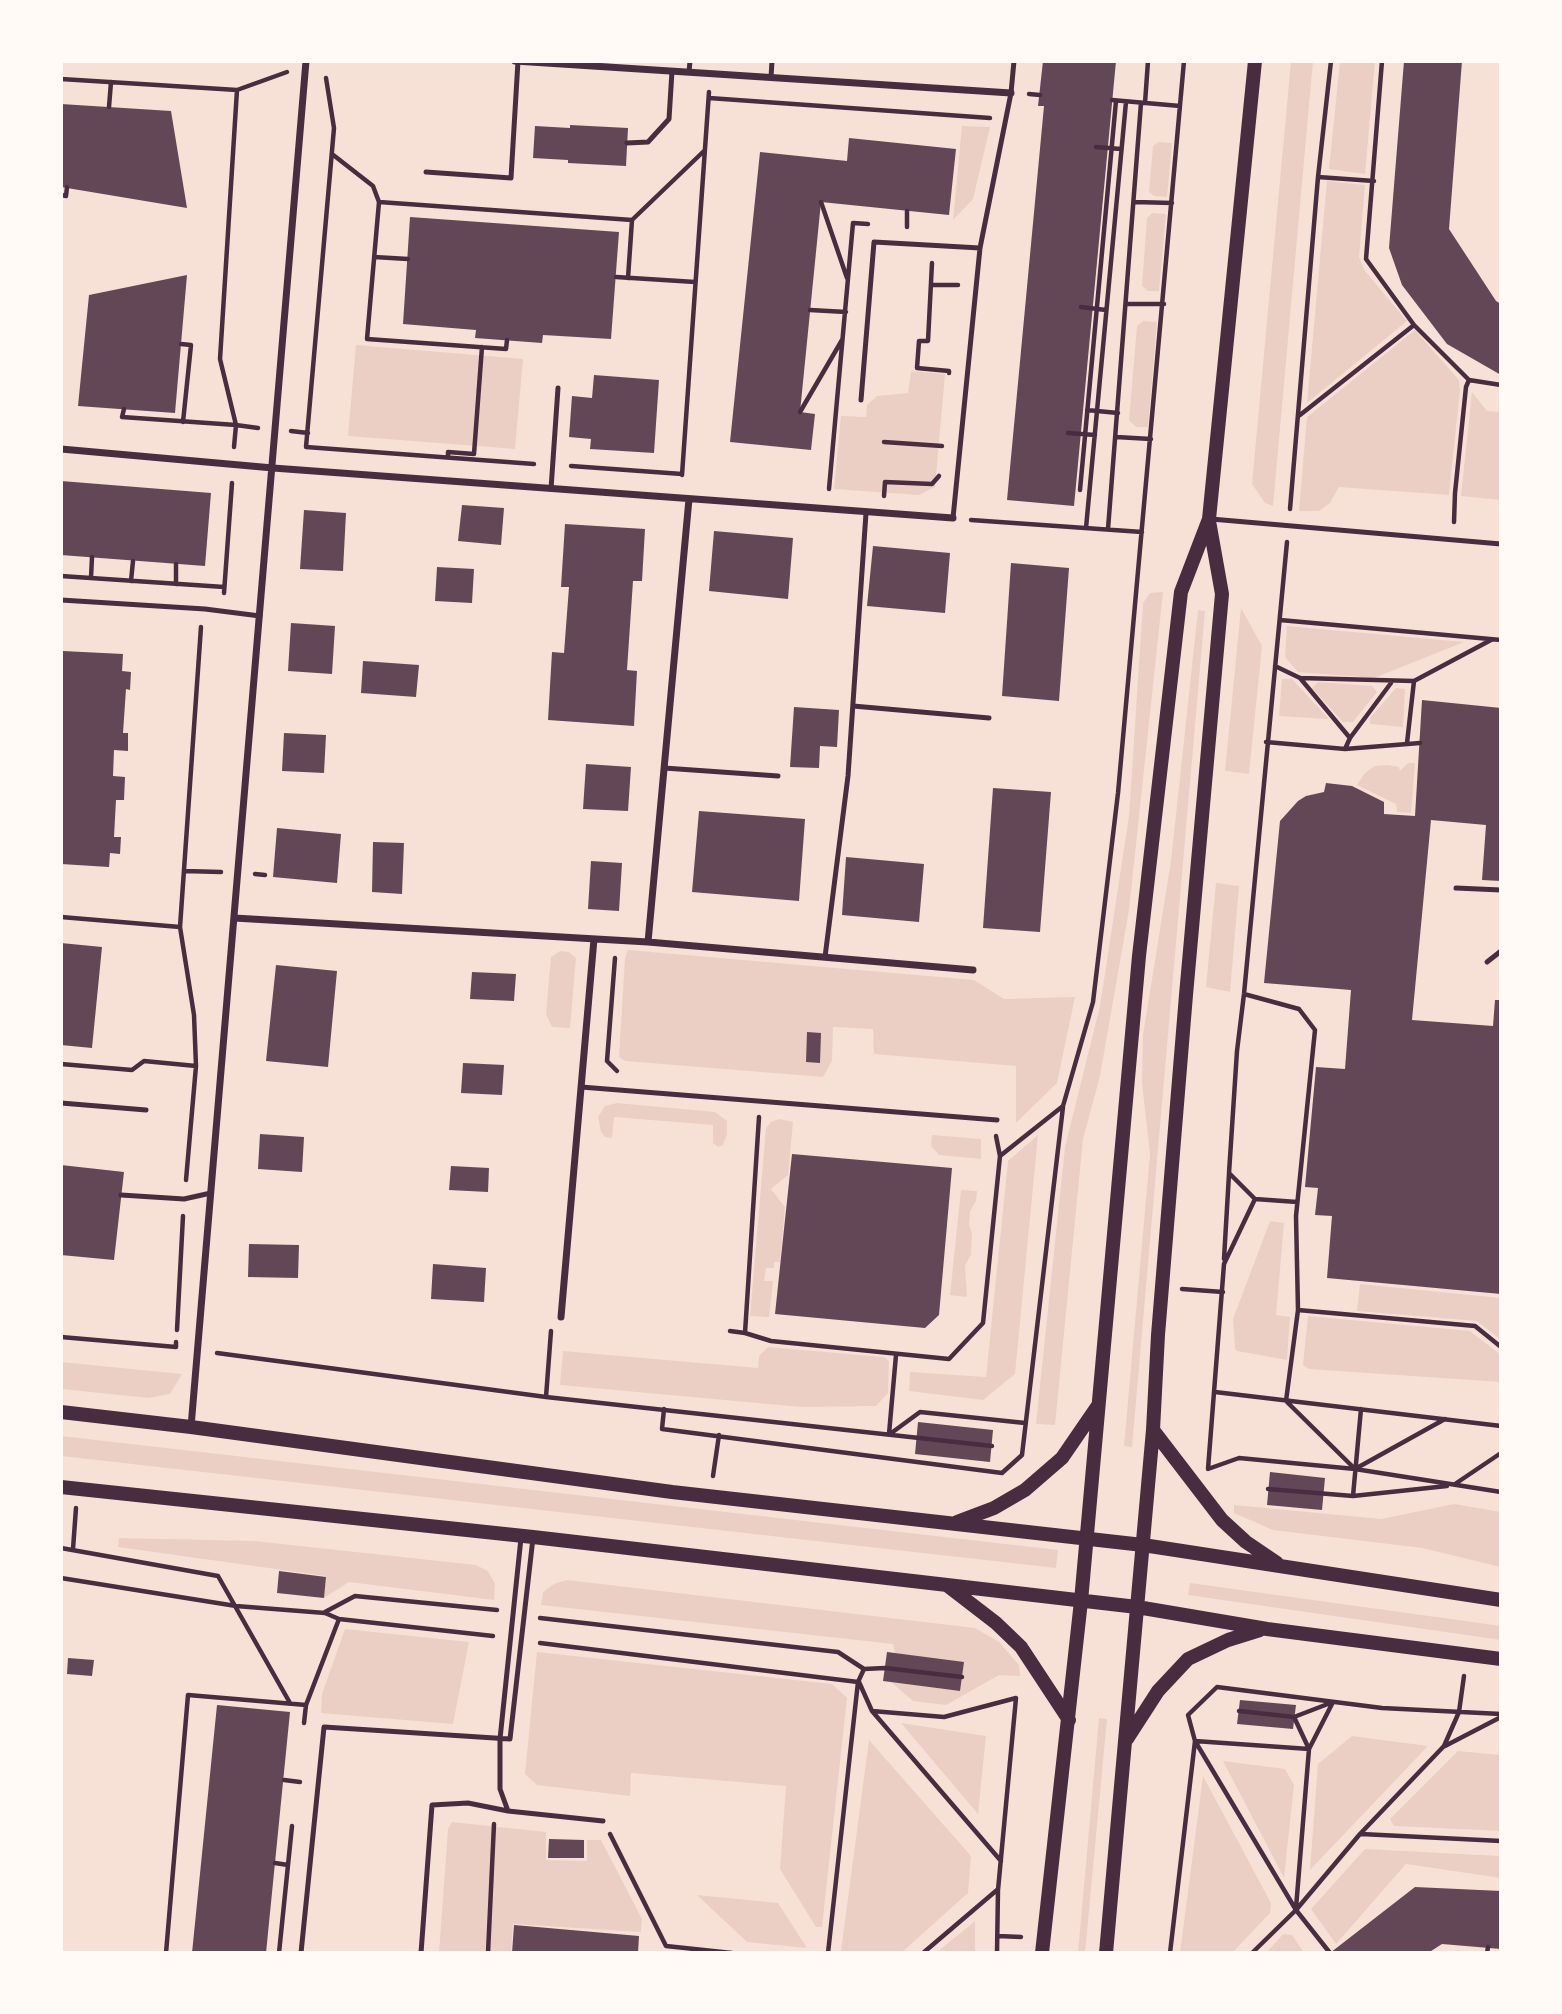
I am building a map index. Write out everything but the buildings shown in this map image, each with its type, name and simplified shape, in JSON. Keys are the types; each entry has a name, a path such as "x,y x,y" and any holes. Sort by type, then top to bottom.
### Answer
{"main road":[{"path":"1042,1953 1081,1601 1139,956 1181,592 1209,519 1255,61"},
{"path":"1107,1953 1222,594 1209,519"},
{"path":"953,1523 994,1508 1025,1490 1062,1458 1098,1405"},
{"path":"61,1412 710,1496 1143,1545 1501,1600"},
{"path":"1153,1430 1222,1520 1246,1542 1281,1566"},
{"path":"61,1487 1137,1607 1267,1629 1501,1659"},
{"path":"947,1585 996,1623 1021,1647 1069,1720"},
{"path":"1126,1740 1158,1691 1188,1659 1228,1640 1267,1629"}],"street":[{"path":"191,1427 306,61"},
{"path":"516,61 642,65 710,74 1011,93"},
{"path":"61,449 273,468 953,519"},
{"path":"648,942 689,499"},
{"path":"234,918 648,942 973,970"},
{"path":"561,1317 594,939"}],"lane":[{"path":"426,172 511,178 516,61"},
{"path":"689,72 690,61"},
{"path":"771,77 772,61"},
{"path":"953,519 980,248 1011,93 1014,61"},
{"path":"627,143 648,142 669,119 672,71"},
{"path":"861,400 874,243 980,248"},
{"path":"551,489 558,388"},
{"path":"825,957 848,776 866,513"},
{"path":"1209,519 1501,544"},
{"path":"61,600 205,609 260,616"},
{"path":"853,706 989,718"},
{"path":"664,768 778,776"},
{"path":"1456,888 1501,890"},
{"path":"1487,962 1501,951"},
{"path":"581,1087 997,1120"},
{"path":"61,1103 146,1110"},
{"path":"121,1195 184,1199 211,1192"},
{"path":"508,1811 500,1789 500,1739 513,1611 527,1537"},
{"path":"301,1953 324,1727 510,1739 522,1641 527,1537"},
{"path":"421,1953 432,1805 468,1803 508,1811 603,1821"}],"path":[{"path":"1108,529 1148,61"},
{"path":"664,1409 662,1429 1002,1473 1022,1455 1063,1106 1093,1002 1118,793 1184,61"},
{"path":"1331,61 1318,177 1289,527 1237,1051 1223,1292 1209,1469 1239,1458 1355,1469 1501,1492"},
{"path":"1382,61 1366,259 1414,325 1469,380 1501,385"},
{"path":"61,79 237,90 294,69"},
{"path":"324,70 334,128 306,447 682,474"},
{"path":"689,499 682,474 710,74"},
{"path":"109,107 111,82"},
{"path":"61,1336 176,1347 195,1066 194,1015 180,927 200,635 205,609 224,593 236,425 220,359 237,90"},
{"path":"708,98 1004,119"},
{"path":"1080,490 1114,101 1180,106"},
{"path":"1086,528 1126,102"},
{"path":"1096,147 1121,149"},
{"path":"628,278 632,220 705,150"},
{"path":"332,154 373,186 379,202 367,339 506,349 507,340"},
{"path":"1318,177 1374,181"},
{"path":"61,195 66,196 67,187"},
{"path":"379,202 632,220"},
{"path":"821,202 848,282"},
{"path":"1135,202 1172,203"},
{"path":"907,211 907,227"},
{"path":"932,246 928,341 919,341 917,368 950,371 948,384"},
{"path":"374,257 408,259"},
{"path":"616,277 695,282"},
{"path":"1127,304 1164,304"},
{"path":"1081,307 1106,310"},
{"path":"810,310 846,312"},
{"path":"1299,416 1414,325"},
{"path":"800,412 844,337"},
{"path":"181,344 191,345 183,422"},
{"path":"448,457 449,452 474,454 482,347"},
{"path":"1454,540 1455,493 1466,387 1469,380"},
{"path":"124,409 122,417 308,433"},
{"path":"1087,410 1118,413"},
{"path":"1086,424 1096,425"},
{"path":"1068,433 1095,435"},
{"path":"884,442 943,447 944,434"},
{"path":"1115,437 1152,439"},
{"path":"882,514 883,481 932,484 941,474"},
{"path":"953,519 1142,532"},
{"path":"91,578 92,557"},
{"path":"131,581 133,561"},
{"path":"176,564 176,584"},
{"path":"61,576 224,587"},
{"path":"1280,621 1501,640"},
{"path":"1275,666 1300,678 1414,681 1491,640"},
{"path":"1300,678 1350,738"},
{"path":"1407,743 1414,681"},
{"path":"1345,749 1350,738 1391,682"},
{"path":"1266,742 1345,749 1420,743"},
{"path":"61,917 180,927"},
{"path":"617,940 607,1061 617,1071"},
{"path":"1244,994 1299,1009 1315,1030 1297,1202 1298,1310 1286,1401"},
{"path":"61,1064 132,1070 144,1061 195,1066"},
{"path":"745,1333 761,1101"},
{"path":"730,1331 771,1341 949,1359 983,1323 1000,1156 1063,1106"},
{"path":"1229,1173 1255,1199 1297,1202"},
{"path":"1224,1264 1255,1199"},
{"path":"1163,1288 1223,1292"},
{"path":"1298,1310 1475,1326 1501,1347"},
{"path":"217,1353 546,1397 992,1446"},
{"path":"889,1434 896,1355"},
{"path":"1214,1392 1501,1426"},
{"path":"1286,1401 1355,1469"},
{"path":"1353,1496 1361,1409"},
{"path":"889,1434 920,1412 1025,1423"},
{"path":"1355,1469 1446,1419"},
{"path":"710,1496 719,1435"},
{"path":"1268,1489 1353,1496 1454,1485 1501,1453"},
{"path":"72,1549 77,1488"},
{"path":"61,1548 218,1576 290,1703"},
{"path":"61,1578 236,1606 325,1613 339,1619 510,1638"},
{"path":"325,1613 355,1596 513,1611"},
{"path":"524,1616 838,1652 864,1669 885,1668 962,1677"},
{"path":"522,1641 858,1682"},
{"path":"1251,1953 1296,1910 1360,1834 1444,1746 1460,1712 1466,1654"},
{"path":"828,1953 858,1682 864,1669"},
{"path":"858,1682 872,1711 1002,1861"},
{"path":"1330,1953 1296,1910 1195,1741 1188,1715 1217,1687 1382,1708 1501,1716"},
{"path":"166,1953 188,1695 306,1704"},
{"path":"872,1711 944,1717 1016,1698 999,1890 997,1953"},
{"path":"1239,1711 1294,1717 1333,1702"},
{"path":"1296,1910 1309,1749 1333,1702"},
{"path":"1444,1746 1501,1716"},
{"path":"1294,1717 1309,1749"},
{"path":"1195,1741 1309,1749"},
{"path":"1170,1953 1195,1741"},
{"path":"488,1953 495,1808"},
{"path":"603,1821 666,1946 732,1953"},
{"path":"1360,1834 1501,1841"},
{"path":"923,1953 999,1890"},
{"path":"998,1936 1008,1937"}],"shaded area":[{"path":"1291,61 1313,61 1273,506 1265,503 1252,484"},
{"path":"1340,61 1375,61 1365,174 1329,169"},
{"path":"962,126 990,127 973,199 953,220"},
{"path":"1158,142 1172,143 1167,197 1154,196 1149,192 1153,146"},
{"path":"1327,181 1365,185 1359,257 1365,271 1407,321 1307,403"},
{"path":"1152,213 1166,214 1159,291 1148,291 1142,286 1147,218"},
{"path":"1143,321 1157,322 1148,427 1136,427 1129,420 1137,326"},
{"path":"1415,330 1459,380 1449,495 1339,487 1330,503 1319,511 1299,511 1307,417"},
{"path":"356,345 523,359 515,449 348,436"},
{"path":"911,371 945,374 935,487 919,495 834,489 841,416 866,417 867,405 877,396 908,393"},
{"path":"1472,392 1487,411 1501,412 1501,500 1461,496"},
{"path":"1163,592 1129,910 1100,1076 1083,1139 1055,1425 1036,1424 1065,1147 1100,1006 1129,816 1143,603 1150,593"},
{"path":"1241,608 1262,646 1249,774 1225,771"},
{"path":"1198,610 1205,611 1132,1447 1124,1446 1150,1154 1142,1083 1143,1035 1171,861"},
{"path":"1287,626 1464,642 1374,678 1298,672 1285,657"},
{"path":"1282,679 1292,679 1328,718 1279,716"},
{"path":"1318,682 1372,686 1377,692 1353,722 1343,722 1312,688"},
{"path":"1396,688 1405,689 1403,727 1370,724 1370,718"},
{"path":"1408,763 1415,763 1411,813 1397,812 1396,804 1357,785 1365,773 1375,766 1399,767 1400,771"},
{"path":"1216,883 1239,886 1230,992 1206,987"},
{"path":"628,950 974,980 1004,999 1075,997 1057,1083 1016,1123 1016,1066 874,1054 873,1029 833,1027 832,1061 823,1077 625,1061 619,1057 625,958"},
{"path":"560,951 569,952 576,958 570,1028 552,1027 546,1014 551,957"},
{"path":"617,1103 715,1112 727,1121 727,1134 723,1145 718,1147 713,1143 713,1125 614,1117 612,1138 605,1137 601,1132 598,1117 605,1106"},
{"path":"779,1119 793,1122 788,1175 771,1189 785,1207 780,1262 774,1262 774,1268 766,1268 764,1281 773,1281 769,1317 750,1316 766,1128"},
{"path":"932,1135 981,1139 981,1159 939,1155 931,1146"},
{"path":"1038,1135 1015,1374 983,1400 909,1391 910,1372 986,1377 1008,1161"},
{"path":"961,1190 977,1191 976,1201 970,1211 971,1255 965,1265 967,1297 950,1295"},
{"path":"1270,1221 1284,1223 1276,1315 1290,1317 1287,1360 1235,1349 1233,1319"},
{"path":"1360,1284 1501,1298 1501,1340 1477,1321 1357,1311"},
{"path":"1308,1316 1470,1331 1501,1355 1501,1382 1309,1369 1303,1365"},
{"path":"768,1347 884,1357 889,1361 888,1393 876,1406 801,1407 560,1385 563,1351 758,1368 759,1356"},
{"path":"61,1362 182,1374 170,1394 149,1398 61,1389"},
{"path":"61,1436 1058,1550 1056,1568 61,1456"},
{"path":"1454,1504 1501,1512 1501,1567 1422,1548 1273,1530 1234,1513 1234,1505 1381,1519"},
{"path":"119,1538 254,1541 476,1565 488,1571 495,1584 494,1600 349,1582 324,1598 326,1576 118,1547"},
{"path":"567,1580 975,1628 999,1642 1019,1665 1020,1676 999,1675 946,1705 913,1701 891,1682 960,1691 895,1653 893,1644 541,1605 543,1592 554,1584"},
{"path":"1190,1583 1501,1626 1501,1640 1188,1595"},
{"path":"345,1629 469,1642 453,1724 321,1713 322,1694"},
{"path":"537,1652 832,1684 847,1698 822,1927 816,1927 780,1869 786,1786 631,1773 630,1796 537,1785 525,1774"},
{"path":"1099,1718 1107,1719 1085,1953 1078,1953"},
{"path":"901,1723 986,1736 978,1814"},
{"path":"1352,1736 1428,1746 1310,1870 1318,1764"},
{"path":"869,1740 971,1856 968,1893 901,1953 841,1951"},
{"path":"1458,1751 1501,1755 1501,1831 1394,1826 1390,1819"},
{"path":"1223,1761 1285,1769 1294,1785 1284,1878"},
{"path":"1203,1776 1271,1903 1270,1913 1232,1953 1180,1953"},
{"path":"452,1822 546,1832 546,1860 587,1861 587,1840 601,1840 642,1919 641,1932 513,1924 511,1952 439,1953 448,1829"},
{"path":"1365,1849 1501,1856 1501,1878 1406,1864 1336,1944 1311,1909"},
{"path":"697,1895 778,1903 807,1948 747,1942"},
{"path":"975,1921 975,1953 936,1953"},
{"path":"1283,1934 1292,1935 1304,1953 1266,1953"}]}
